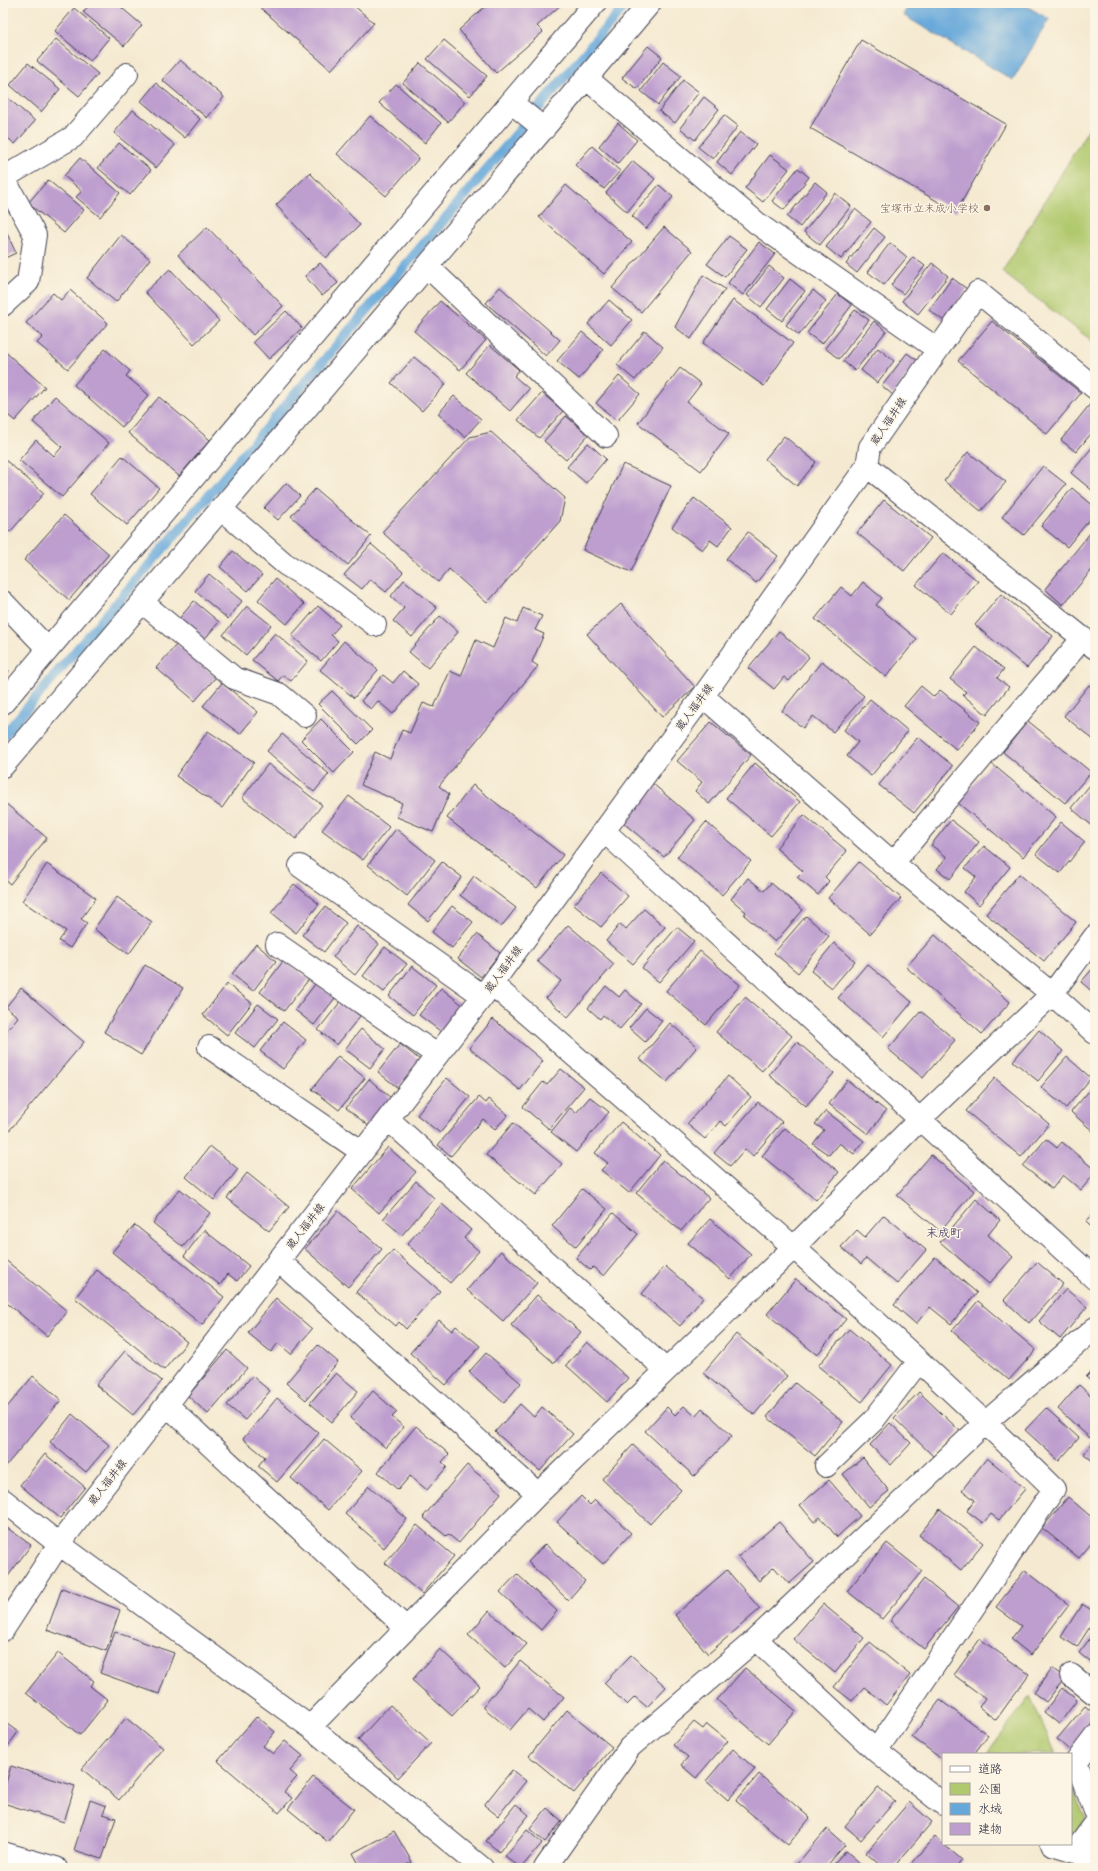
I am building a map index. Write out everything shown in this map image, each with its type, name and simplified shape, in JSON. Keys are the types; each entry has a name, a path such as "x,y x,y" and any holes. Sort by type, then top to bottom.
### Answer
{"street":[{"path":"3,703 595,3"},
{"path":"3,766 650,3"},
{"path":"3,304 28,282 35,235 3,177 73,137 126,74"},
{"path":"586,78 758,224 936,349"},
{"path":"511,102 544,129"},
{"path":"427,266 606,436"},
{"name":"蔵人福井線","path":"3,1630 59,1544 488,990 703,696 867,466 870,447 936,349 978,292 1095,388"},
{"path":"867,466 1089,643 893,862"},
{"path":"221,509 286,564 331,592 375,625"},
{"path":"3,602 48,649"},
{"path":"142,602 234,678 279,694 305,716"},
{"path":"703,696 893,862 1052,994 1095,1033"},
{"path":"604,831 1095,1279"},
{"path":"300,866 488,990 794,1247 986,1422 1054,1489 876,1751"},
{"path":"310,1727 538,1494 794,1247 920,1119 1052,994 1095,936"},
{"path":"277,944 437,1055"},
{"path":"209,1047 362,1152"},
{"path":"388,1119 666,1370"},
{"path":"278,1260 538,1494"},
{"path":"545,1868 630,1747 756,1639 986,1422 1095,1328"},
{"path":"826,1466 873,1421 919,1361"},
{"path":"167,1405 406,1628"},
{"path":"3,1500 59,1544 310,1727 482,1868"},
{"path":"756,1639 876,1751 942,1803"},
{"path":"1071,1675 1095,1694"},
{"path":"1095,1736 1076,1762 1095,1812"},
{"path":"1055,1845 1085,1854 1095,1824"},
{"path":"3,1853 56,1868"}],"green space":[{"path":"1095,118 1095,343 1002,272"},
{"path":"1030,1696 1056,1753 988,1753"},
{"path":"1072,1789 1086,1819 1072,1836"}],"water":[{"path":"910,3 1021,3 1049,19 1013,80 903,15"}],"building":[{"path":"91,3 116,3 142,25 124,46 83,12"},
{"path":"255,3 351,3 374,23 331,70"},
{"path":"489,3 563,3 537,26 543,32 496,73 459,30"},
{"path":"74,8 109,38 90,61 55,31"},
{"path":"56,39 98,74 79,96 37,61"},
{"path":"444,40 487,76 470,96 427,59"},
{"path":"861,40 1006,124 956,212 810,128"},
{"path":"648,46 662,57 637,89 622,78"},
{"path":"180,60 224,97 207,118 162,80"},
{"path":"663,62 681,76 658,105 641,91"},
{"path":"28,63 60,89 41,112 10,85"},
{"path":"420,63 465,102 448,122 403,83"},
{"path":"683,80 699,92 675,123 659,111"},
{"path":"156,83 200,119 185,138 141,101"},
{"path":"396,84 441,123 425,143 379,103"},
{"path":"3,94 35,121 15,144 3,134"},
{"path":"704,97 719,109 695,140 680,128"},
{"path":"133,110 175,145 156,168 114,133"},
{"path":"724,115 738,126 713,159 698,147"},
{"path":"370,116 419,158 386,196 337,154"},
{"path":"618,123 637,140 618,163 599,146"},
{"path":"740,132 756,144 732,175 717,162"},
{"path":"119,143 151,170 130,195 98,168"},
{"path":"592,146 620,171 604,189 575,165"},
{"path":"770,155 789,169 763,202 745,188"},
{"path":"80,158 120,193 100,217 76,197 82,191 64,176"},
{"path":"633,161 655,179 627,212 606,193"},
{"path":"798,168 809,177 784,210 772,201"},
{"path":"310,173 360,225 326,258 276,205"},
{"path":"48,180 84,210 64,233 28,203"},
{"path":"815,182 827,192 800,227 787,217"},
{"path":"566,185 632,242 604,274 539,217"},
{"path":"659,185 673,197 646,229 632,216"},
{"path":"835,193 851,206 820,245 804,232"},
{"path":"855,209 871,222 841,259 826,247"},
{"path":"3,225 16,253 5,258 3,255"},
{"path":"207,227 283,306 253,335 178,255"},
{"path":"664,227 692,251 641,312 612,288"},
{"path":"874,228 885,237 857,273 846,264"},
{"path":"121,235 150,259 116,302 87,278"},
{"path":"729,236 747,249 725,277 707,264"},
{"path":"759,242 775,254 743,295 728,283"},
{"path":"890,243 907,257 884,285 868,272"},
{"path":"913,257 925,266 903,294 891,285"},
{"path":"320,263 338,283 322,296 305,276"},
{"path":"932,263 948,276 918,314 902,301"},
{"path":"769,266 784,278 761,307 747,295"},
{"path":"170,269 219,321 194,344 145,292"},
{"path":"703,275 725,289 691,339 675,327"},
{"path":"952,278 967,289 944,321 929,310"},
{"path":"790,279 805,291 782,321 767,309"},
{"path":"500,287 560,340 546,356 486,303"},
{"path":"70,290 108,323 68,369 37,343 43,337 26,323 53,293 61,300"},
{"path":"813,290 826,301 799,335 786,325"},
{"path":"838,294 852,305 822,344 807,333"},
{"path":"609,300 632,320 611,345 588,324"},
{"path":"733,300 793,343 764,386 703,343"},
{"path":"440,301 486,340 460,370 414,331"},
{"path":"855,310 869,320 839,359 825,348"},
{"path":"286,311 302,328 269,359 253,342"},
{"path":"874,321 886,331 855,371 843,361"},
{"path":"992,321 1081,393 1047,434 958,361"},
{"path":"645,331 663,347 635,380 617,365"},
{"path":"582,332 603,350 579,379 557,361"},
{"path":"490,345 519,370 514,376 529,389 510,411 466,373"},
{"path":"878,348 894,361 877,383 861,370"},
{"path":"105,349 130,371 126,376 149,395 122,427 74,385"},
{"path":"3,350 45,387 15,421 3,411"},
{"path":"907,353 918,361 893,395 882,386"},
{"path":"414,357 446,384 422,411 391,383"},
{"path":"680,368 701,384 687,402 729,434 701,471 638,423"},
{"path":"619,376 640,394 617,421 596,403"},
{"path":"542,393 563,411 539,438 518,420"},
{"path":"55,396 109,443 62,497 19,460 36,440 54,456 62,447 33,422"},
{"path":"454,396 481,419 465,437 438,414"},
{"path":"159,397 210,440 179,476 128,433"},
{"path":"1095,398 1095,429 1076,452 1061,440"},
{"path":"566,416 588,435 566,460 544,441"},
{"path":"491,432 565,498 560,521 487,603 449,569 438,582 382,532 470,437"},
{"path":"784,436 816,462 797,486 765,459"},
{"path":"588,443 606,459 586,483 567,467"},
{"path":"1095,444 1095,491 1094,492 1071,473"},
{"path":"968,452 1006,482 981,511 944,481"},
{"path":"122,456 159,488 127,525 90,494"},
{"path":"3,458 44,493 10,532 3,526"},
{"path":"623,464 671,486 631,572 583,550"},
{"path":"1043,466 1066,484 1024,535 1002,517"},
{"path":"286,483 300,496 278,520 264,508"},
{"path":"1072,488 1095,507 1095,513 1067,547 1041,526"},
{"path":"315,489 371,536 348,565 291,516"},
{"path":"694,498 732,527 718,546 710,540 702,550 672,527"},
{"path":"884,500 931,538 904,571 857,533"},
{"path":"64,515 109,554 69,600 24,560"},
{"path":"1095,527 1095,566 1063,605 1045,589"},
{"path":"3,531 7,534 3,539"},
{"path":"748,532 778,556 756,583 726,559"},
{"path":"371,544 403,572 386,592 370,579 362,589 344,575"},
{"path":"233,551 262,575 248,591 220,567"},
{"path":"943,553 978,581 951,614 916,585"},
{"path":"209,574 242,601 228,619 195,591"},
{"path":"275,579 304,604 287,624 258,600"},
{"path":"404,580 437,608 412,637 393,621 404,608 391,596"},
{"path":"863,582 882,598 876,605 917,639 886,677 815,619 841,587 852,596"},
{"path":"1001,594 1053,636 1027,668 975,625"},
{"path":"194,601 219,622 203,641 178,620"},
{"path":"621,604 695,687 662,717 587,634"},
{"path":"247,606 271,625 246,655 223,635"},
{"path":"318,606 340,625 331,635 338,641 321,661 292,636"},
{"path":"523,608 542,616 535,630 544,634 532,662 538,666 439,786 449,794 433,832 397,817 402,803 361,785 375,752 390,759 402,730 410,733 423,703 434,707 450,671 461,676 476,640 493,648 506,618 517,623"},
{"path":"440,616 458,632 428,668 409,652"},
{"path":"1095,626 1095,634 1091,631"},
{"path":"779,631 809,657 789,681 784,677 774,689 748,668"},
{"path":"275,633 308,661 291,681 283,675 278,681 252,660"},
{"path":"344,641 378,670 354,698 320,670"},
{"path":"177,644 216,677 195,701 156,668"},
{"path":"976,647 1004,669 997,678 1009,687 987,715 963,695 966,692 950,679"},
{"path":"822,661 864,696 833,732 813,716 803,728 782,711"},
{"path":"3,665 9,671 3,678"},
{"path":"403,671 418,684 393,714 378,701 371,709 361,701 383,675 393,683"},
{"path":"222,683 258,712 240,734 203,706"},
{"path":"1089,685 1095,690 1095,741 1064,716"},
{"path":"921,686 934,697 940,690 980,722 957,750 904,706"},
{"path":"332,691 372,730 358,744 318,704"},
{"path":"870,699 908,731 871,776 847,756 858,742 844,730"},
{"path":"321,719 354,752 334,773 301,740"},
{"path":"1028,721 1091,772 1065,803 1003,752"},
{"path":"711,722 751,755 709,804 695,791 702,782 677,761"},
{"path":"208,731 254,762 222,808 176,776"},
{"path":"282,734 329,774 314,792 267,751"},
{"path":"918,737 953,766 914,813 879,785"},
{"path":"755,763 800,802 771,836 726,798"},
{"path":"991,763 1056,817 1023,857 958,803"},
{"path":"268,764 322,805 296,839 242,798"},
{"path":"1095,779 1095,828 1071,808"},
{"path":"652,783 695,820 664,857 620,820"},
{"path":"473,785 563,855 537,888 447,818"},
{"path":"349,796 389,827 363,860 322,830"},
{"path":"5,803 47,838 10,884 3,878 3,806"},
{"path":"804,815 847,851 825,877 829,881 818,895 797,877 803,871 776,848"},
{"path":"951,820 979,842 950,879 937,869 947,857 931,845"},
{"path":"706,822 751,861 722,895 677,857"},
{"path":"1061,822 1085,842 1060,873 1036,854"},
{"path":"396,829 435,860 407,896 368,865"},
{"path":"984,846 1010,867 979,905 964,892 976,877 965,868"},
{"path":"442,862 462,877 428,921 408,905"},
{"path":"859,862 901,898 870,934 828,898"},
{"path":"47,864 96,898 81,919 87,923 70,948 59,941 66,931 22,901"},
{"path":"601,873 628,896 601,927 574,905"},
{"path":"1019,874 1076,922 1044,961 986,914"},
{"path":"474,876 516,908 501,927 460,895"},
{"path":"748,878 764,891 771,883 803,910 775,942 744,915 746,912 731,899"},
{"path":"294,884 319,904 296,933 271,913"},
{"path":"117,897 152,922 129,954 94,929"},
{"path":"452,906 473,922 452,948 432,932"},
{"path":"325,907 346,923 324,952 302,935"},
{"path":"644,909 665,927 633,964 606,941 620,924 626,929"},
{"path":"806,916 829,936 798,973 774,953"},
{"path":"568,925 614,964 568,1017 546,998 561,981 537,961"},
{"path":"357,926 379,944 355,975 333,957"},
{"path":"677,927 694,941 659,982 642,968"},
{"path":"477,934 500,953 481,977 458,959"},
{"path":"935,935 1010,1002 982,1034 906,967"},
{"path":"834,943 855,961 832,988 811,971"},
{"path":"256,944 276,961 253,991 232,974"},
{"path":"385,947 407,964 384,992 363,976"},
{"path":"700,951 740,985 706,1025 666,991"},
{"path":"284,960 309,979 284,1011 260,992"},
{"path":"867,964 912,1002 883,1037 838,998"},
{"path":"145,965 183,988 141,1055 104,1032"},
{"path":"412,966 436,985 413,1015 389,996"},
{"path":"1095,966 1095,994 1081,982"},
{"path":"316,983 335,998 314,1025 295,1010"},
{"path":"227,984 252,1003 227,1035 203,1015"},
{"path":"606,986 619,997 625,990 641,1004 620,1029 603,1015 600,1019 588,1008"},
{"path":"21,988 84,1042 3,1138 3,1035 18,1017 6,1007"},
{"path":"441,988 465,1007 444,1034 419,1015"},
{"path":"745,997 792,1036 762,1071 716,1032"},
{"path":"341,1001 360,1016 337,1045 318,1030"},
{"path":"258,1004 278,1019 255,1048 235,1033"},
{"path":"646,1008 662,1021 645,1042 629,1028"},
{"path":"921,1011 955,1040 923,1078 888,1049"},
{"path":"493,1019 543,1061 520,1090 469,1048"},
{"path":"283,1022 306,1040 283,1069 260,1051"},
{"path":"670,1023 697,1047 667,1082 640,1059"},
{"path":"361,1029 385,1049 370,1068 345,1049"},
{"path":"1039,1030 1063,1051 1038,1081 1013,1061"},
{"path":"797,1042 834,1073 806,1106 769,1075"},
{"path":"400,1044 420,1060 398,1088 378,1072"},
{"path":"338,1056 365,1078 339,1110 312,1089"},
{"path":"1067,1057 1091,1078 1066,1108 1041,1087"},
{"path":"561,1069 584,1087 549,1129 523,1107 543,1082 547,1085"},
{"path":"728,1076 751,1097 726,1126 720,1121 705,1139 687,1124"},
{"path":"447,1078 470,1097 440,1133 417,1115"},
{"path":"995,1078 1049,1124 1021,1157 966,1111"},
{"path":"369,1079 392,1099 370,1127 346,1108"},
{"path":"847,1080 886,1111 868,1134 829,1104"},
{"path":"1095,1084 1095,1133 1071,1112"},
{"path":"479,1097 486,1103 489,1099 508,1115 495,1129 483,1119 451,1156 438,1145"},
{"path":"590,1097 609,1112 576,1152 551,1132 570,1108 576,1113"},
{"path":"758,1102 782,1122 753,1156 745,1149 730,1166 714,1153"},
{"path":"826,1111 864,1141 854,1154 839,1143 829,1155 813,1144 824,1130 815,1124"},
{"path":"621,1122 660,1155 629,1193 601,1170 608,1163 595,1153"},
{"path":"513,1123 562,1164 536,1195 486,1155"},
{"path":"785,1128 839,1172 816,1200 762,1156"},
{"path":"1046,1139 1057,1148 1062,1142 1095,1170 1095,1173 1081,1190 1063,1175 1052,1189 1023,1166"},
{"path":"210,1146 238,1169 214,1200 186,1177"},
{"path":"388,1147 416,1172 379,1213 352,1189"},
{"path":"931,1155 974,1191 940,1231 897,1195"},
{"path":"663,1160 709,1198 681,1231 636,1193"},
{"path":"247,1173 289,1207 269,1231 227,1198"},
{"path":"416,1181 434,1198 402,1235 383,1219"},
{"path":"180,1189 210,1213 183,1247 153,1223"},
{"path":"582,1189 607,1209 576,1247 552,1226"},
{"path":"976,1199 1000,1220 988,1235 1013,1257 989,1284 940,1242"},
{"path":"442,1204 471,1230 464,1238 479,1251 450,1283 407,1244"},
{"path":"338,1211 382,1249 348,1287 305,1249"},
{"path":"1095,1211 1095,1231 1086,1222"},
{"path":"613,1213 638,1234 604,1276 593,1267 590,1270 576,1258"},
{"path":"884,1215 926,1250 897,1284 866,1258 861,1264 841,1247 857,1230 865,1237"},
{"path":"710,1219 751,1254 730,1279 688,1243"},
{"path":"135,1225 224,1297 202,1325 112,1252"},
{"path":"204,1230 249,1266 237,1281 228,1274 220,1285 184,1256"},
{"path":"393,1250 440,1291 406,1329 399,1322 396,1326 356,1292"},
{"path":"501,1251 537,1283 503,1321 467,1290"},
{"path":"935,1257 977,1293 951,1324 930,1307 916,1324 894,1305"},
{"path":"3,1258 67,1311 47,1336 3,1300"},
{"path":"1037,1262 1063,1284 1029,1323 1004,1300"},
{"path":"665,1266 703,1298 680,1326 642,1294"},
{"path":"97,1270 187,1342 164,1370 75,1298"},
{"path":"796,1279 846,1319 817,1355 767,1314"},
{"path":"1066,1289 1087,1307 1060,1339 1039,1321"},
{"path":"537,1295 581,1332 554,1363 511,1325"},
{"path":"276,1298 312,1329 291,1354 278,1343 271,1352 248,1333"},
{"path":"978,1301 1036,1350 1009,1380 952,1331"},
{"path":"439,1320 452,1331 456,1326 480,1346 446,1385 410,1353"},
{"path":"849,1329 892,1365 862,1402 818,1366"},
{"path":"736,1334 787,1376 754,1415 703,1373"},
{"path":"587,1342 628,1378 607,1402 566,1365"},
{"path":"318,1345 338,1362 306,1400 286,1383"},
{"path":"227,1350 247,1368 208,1414 188,1396"},
{"path":"125,1351 162,1381 133,1415 96,1385"},
{"path":"486,1353 521,1383 504,1403 469,1372"},
{"path":"1095,1368 1095,1385 1086,1377"},
{"path":"336,1373 358,1391 332,1422 310,1403"},
{"path":"33,1376 61,1400 4,1468 3,1412"},
{"path":"252,1376 270,1391 245,1420 227,1405"},
{"path":"795,1383 843,1422 815,1456 767,1417"},
{"path":"3,1384 8,1388 3,1393"},
{"path":"1079,1385 1095,1399 1095,1432 1090,1438 1058,1409"},
{"path":"373,1391 397,1412 392,1417 404,1427 386,1448 350,1418"},
{"path":"919,1392 960,1431 934,1457 894,1418"},
{"path":"277,1398 319,1433 277,1482 258,1466 265,1457 243,1439"},
{"path":"520,1404 534,1417 542,1407 573,1434 540,1471 495,1432"},
{"path":"684,1406 695,1416 702,1408 732,1436 694,1476 645,1431 667,1407 675,1415"},
{"path":"1046,1408 1079,1438 1059,1461 1025,1430"},
{"path":"72,1414 109,1445 86,1472 50,1442"},
{"path":"890,1423 911,1443 891,1465 870,1445"},
{"path":"416,1426 449,1454 442,1462 447,1467 427,1490 410,1476 398,1490 378,1472"},
{"path":"324,1439 362,1471 328,1510 291,1478"},
{"path":"1095,1439 1095,1463 1084,1454"},
{"path":"633,1445 681,1490 650,1524 602,1479"},
{"path":"45,1454 85,1487 60,1518 20,1485"},
{"path":"863,1458 889,1491 869,1507 843,1474"},
{"path":"987,1458 1025,1489 999,1520 991,1514 983,1523 967,1511 975,1500 962,1490"},
{"path":"467,1465 501,1493 459,1543 448,1534 446,1536 423,1517"},
{"path":"829,1480 860,1516 837,1537 820,1517 814,1522 800,1505"},
{"path":"369,1486 407,1519 384,1548 345,1514"},
{"path":"581,1496 590,1505 595,1500 631,1533 603,1564 557,1522"},
{"path":"1068,1497 1095,1520 1095,1539 1079,1558 1042,1528"},
{"path":"940,1509 983,1543 961,1570 919,1535"},
{"path":"779,1522 814,1562 789,1584 774,1567 759,1581 738,1557"},
{"path":"3,1525 31,1545 3,1583"},
{"path":"417,1525 454,1556 422,1594 385,1563"},
{"path":"887,1543 922,1571 882,1619 847,1591"},
{"path":"545,1544 585,1581 568,1600 528,1562"},
{"path":"727,1570 760,1609 708,1654 675,1615"},
{"path":"1025,1570 1069,1605 1031,1655 1011,1639 1021,1626 996,1607"},
{"path":"517,1574 557,1611 541,1630 500,1592"},
{"path":"924,1579 958,1607 924,1649 890,1621"},
{"path":"1095,1581 1095,1592 1090,1589"},
{"path":"62,1588 120,1610 106,1651 47,1630"},
{"path":"823,1604 864,1638 835,1673 793,1639"},
{"path":"1082,1604 1095,1612 1095,1619 1077,1647 1061,1637"},
{"path":"489,1611 527,1644 505,1668 468,1635"},
{"path":"115,1632 174,1653 159,1694 100,1673"},
{"path":"1095,1632 1095,1666 1079,1653"},
{"path":"980,1639 1029,1674 996,1720 979,1707 985,1698 954,1675"},
{"path":"870,1642 910,1675 886,1705 864,1687 852,1701 834,1687"},
{"path":"440,1649 480,1686 452,1716 412,1680"},
{"path":"58,1653 94,1681 90,1686 108,1700 80,1735 26,1693"},
{"path":"631,1655 666,1687 647,1707 635,1697 627,1705 604,1683"},
{"path":"520,1661 564,1697 543,1722 528,1709 510,1730 483,1707"},
{"path":"745,1668 796,1711 768,1744 717,1700"},
{"path":"1052,1668 1065,1678 1046,1702 1034,1693"},
{"path":"1062,1688 1077,1700 1059,1724 1044,1712"},
{"path":"940,1700 988,1735 975,1753 942,1753 942,1759 912,1737"},
{"path":"390,1705 431,1743 398,1778 358,1740"},
{"path":"1085,1706 1095,1714 1095,1721 1070,1751 1057,1739"},
{"path":"567,1710 612,1747 574,1793 529,1756"},
{"path":"257,1716 275,1732 263,1746 273,1754 285,1741 303,1756 290,1771 297,1777 284,1792 292,1798 279,1813 218,1761"},
{"path":"126,1718 163,1748 119,1800 82,1769"},
{"path":"3,1721 18,1732 3,1753"},
{"path":"694,1722 703,1729 707,1724 728,1741 696,1778 681,1765 688,1757 673,1745"},
{"path":"733,1749 755,1769 728,1800 706,1781"},
{"path":"11,1766 75,1786 64,1822 3,1803 3,1793"},
{"path":"512,1770 526,1781 498,1816 484,1805"},
{"path":"759,1774 810,1818 788,1845 736,1801"},
{"path":"313,1777 354,1809 328,1842 288,1809"},
{"path":"878,1787 895,1801 861,1840 845,1826"},
{"path":"90,1800 106,1806 103,1814 116,1818 102,1859 74,1850"},
{"path":"909,1802 932,1822 893,1868 883,1868 866,1853"},
{"path":"516,1804 529,1815 499,1852 486,1841"},
{"path":"547,1808 562,1821 545,1842 530,1829"},
{"path":"827,1829 845,1845 825,1868 799,1868 796,1865"},
{"path":"527,1830 542,1843 521,1868 505,1856"},
{"path":"394,1831 412,1862 401,1868 361,1868 353,1853"},
{"path":"935,1837 942,1843 942,1845 944,1845 962,1860 956,1868 908,1868"},
{"path":"846,1851 866,1868 831,1868"}],"waterway":[{"path":"3,736 439,226 627,3"}],"place":[{"name":"宝塚市立末成小学校","path":"987,208"}],"district":[{"name":"末成町","path":"944,1233"}]}
